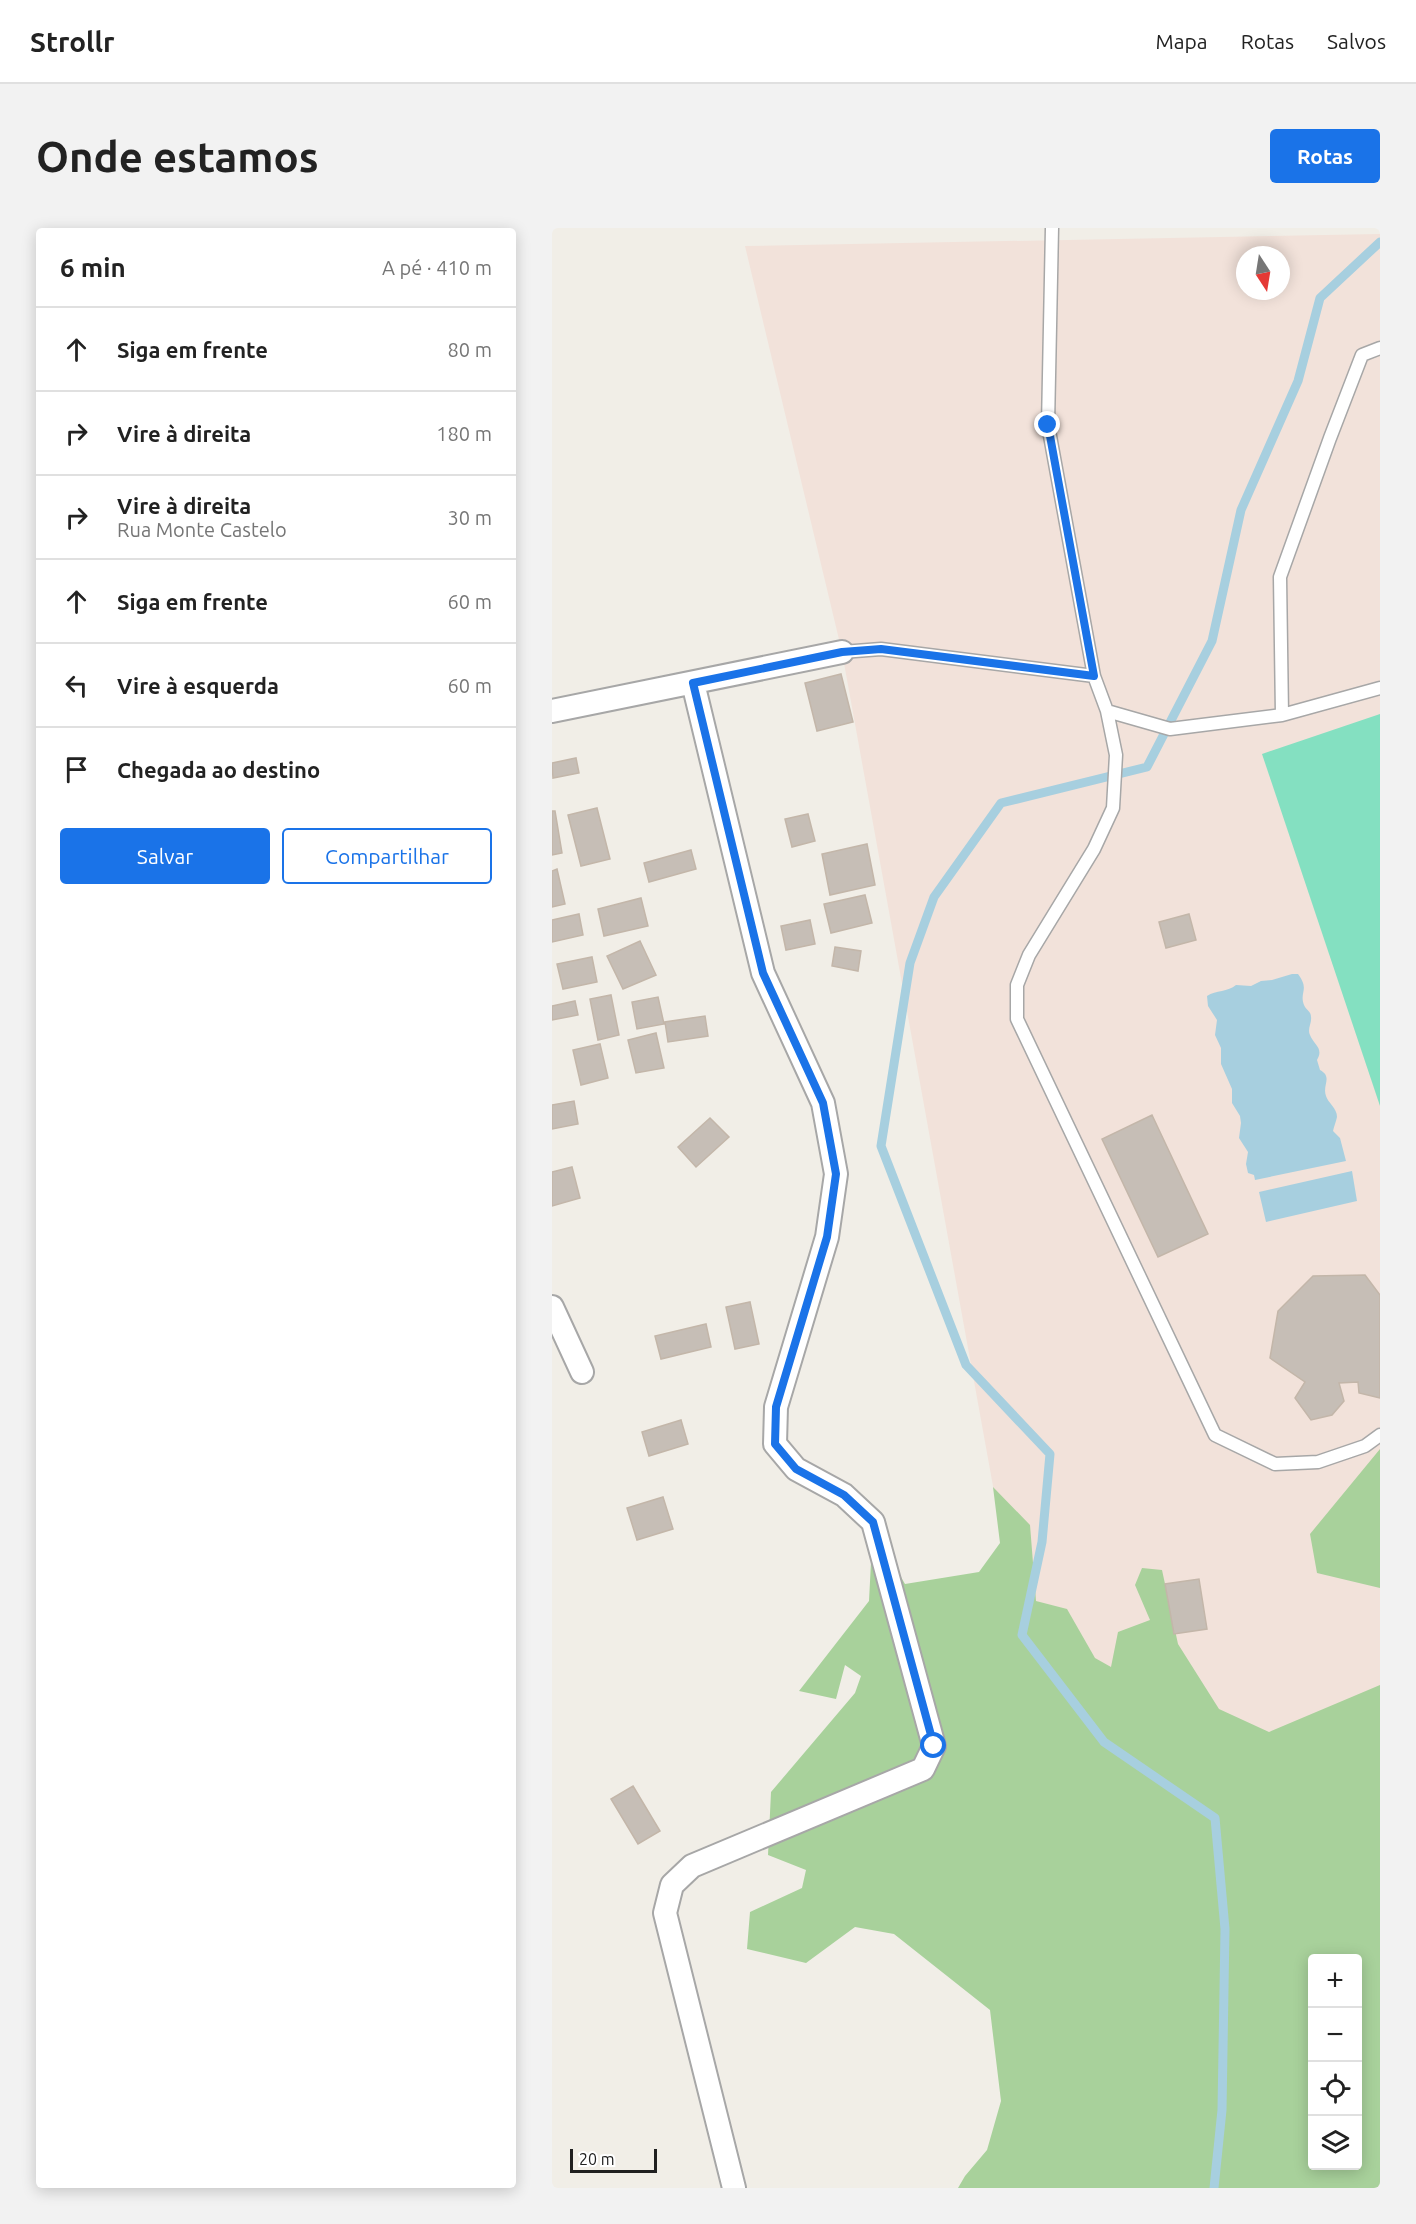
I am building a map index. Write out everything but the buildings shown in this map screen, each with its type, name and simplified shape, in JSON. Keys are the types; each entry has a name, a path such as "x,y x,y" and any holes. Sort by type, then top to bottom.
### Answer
{"street":[{"path":"552,711 842,652"},
{"path":"693,683 763,973 823,1103 836,1174 827,1237 776,1407 775,1444 796,1469 844,1495 873,1522 934,1746 923,1769 692,1866 672,1885 665,1913 734,2188"},
{"path":"552,1307 582,1372"}],"lane":[{"path":"1052,228 1048,425 1094,676 1107,711 1116,755 1113,807 1094,849 1029,955 1017,986 1017,1019 1215,1435 1275,1464 1318,1462 1365,1446 1380,1435"},
{"path":"1282,715 1280,577 1362,355 1380,348"},
{"path":"842,652 881,649 1094,676"},
{"path":"1107,711 1170,729 1282,715 1380,688"}],"shaded area":[{"path":"1380,234 1380,2089 1362,1982 1362,1954 1308,1954 1308,1962 1115,2160 842,652 745,246"}],"green space":[{"path":"1380,714 1380,1106 1262,754"},
{"path":"1380,1449 1380,1588 1317,1573 1310,1534"},
{"path":"993,1487 1030,1525 1036,1601 1067,1609 1095,1658 1111,1667 1118,1632 1150,1620 1135,1585 1142,1568 1162,1570 1178,1644 1219,1709 1269,1732 1380,1685 1380,2188 958,2188 987,2150 1001,2101 990,2010 894,1934 855,1927 806,1963 747,1949 750,1912 802,1888 806,1870 768,1855 771,1792 855,1693 861,1676 845,1665 836,1699 799,1691 869,1601 871,1562 886,1551 905,1584 979,1572 1000,1543"}],"water":[{"path":"1298,974 1304,987 1303,1001 1311,1015 1309,1033 1319,1049 1317,1060 1320,1070 1327,1078 1326,1096 1337,1114 1333,1131 1340,1138 1346,1161 1255,1180 1254,1175 1248,1173 1246,1164 1248,1152 1239,1138 1240,1116 1232,1103 1232,1089 1221,1064 1221,1048 1215,1035 1217,1020 1208,1006 1207,996 1236,985 1251,986 1261,981"},
{"path":"1352,1171 1357,1201 1266,1222 1259,1192"}],"waterway":[{"path":"1214,2188 1222,2110 1225,1929 1215,1818 1104,1742 1022,1635 1042,1542 1050,1454 966,1365 881,1146 910,963 934,897 1001,803 1147,767 1212,641 1241,510 1298,381 1320,298 1380,242"}],"route":[{"path":"934,1746 873,1522 844,1495 796,1469 775,1444 776,1407 827,1237 836,1174 823,1103 763,973 693,683 842,652 881,649 1094,676 1048,425"}]}
